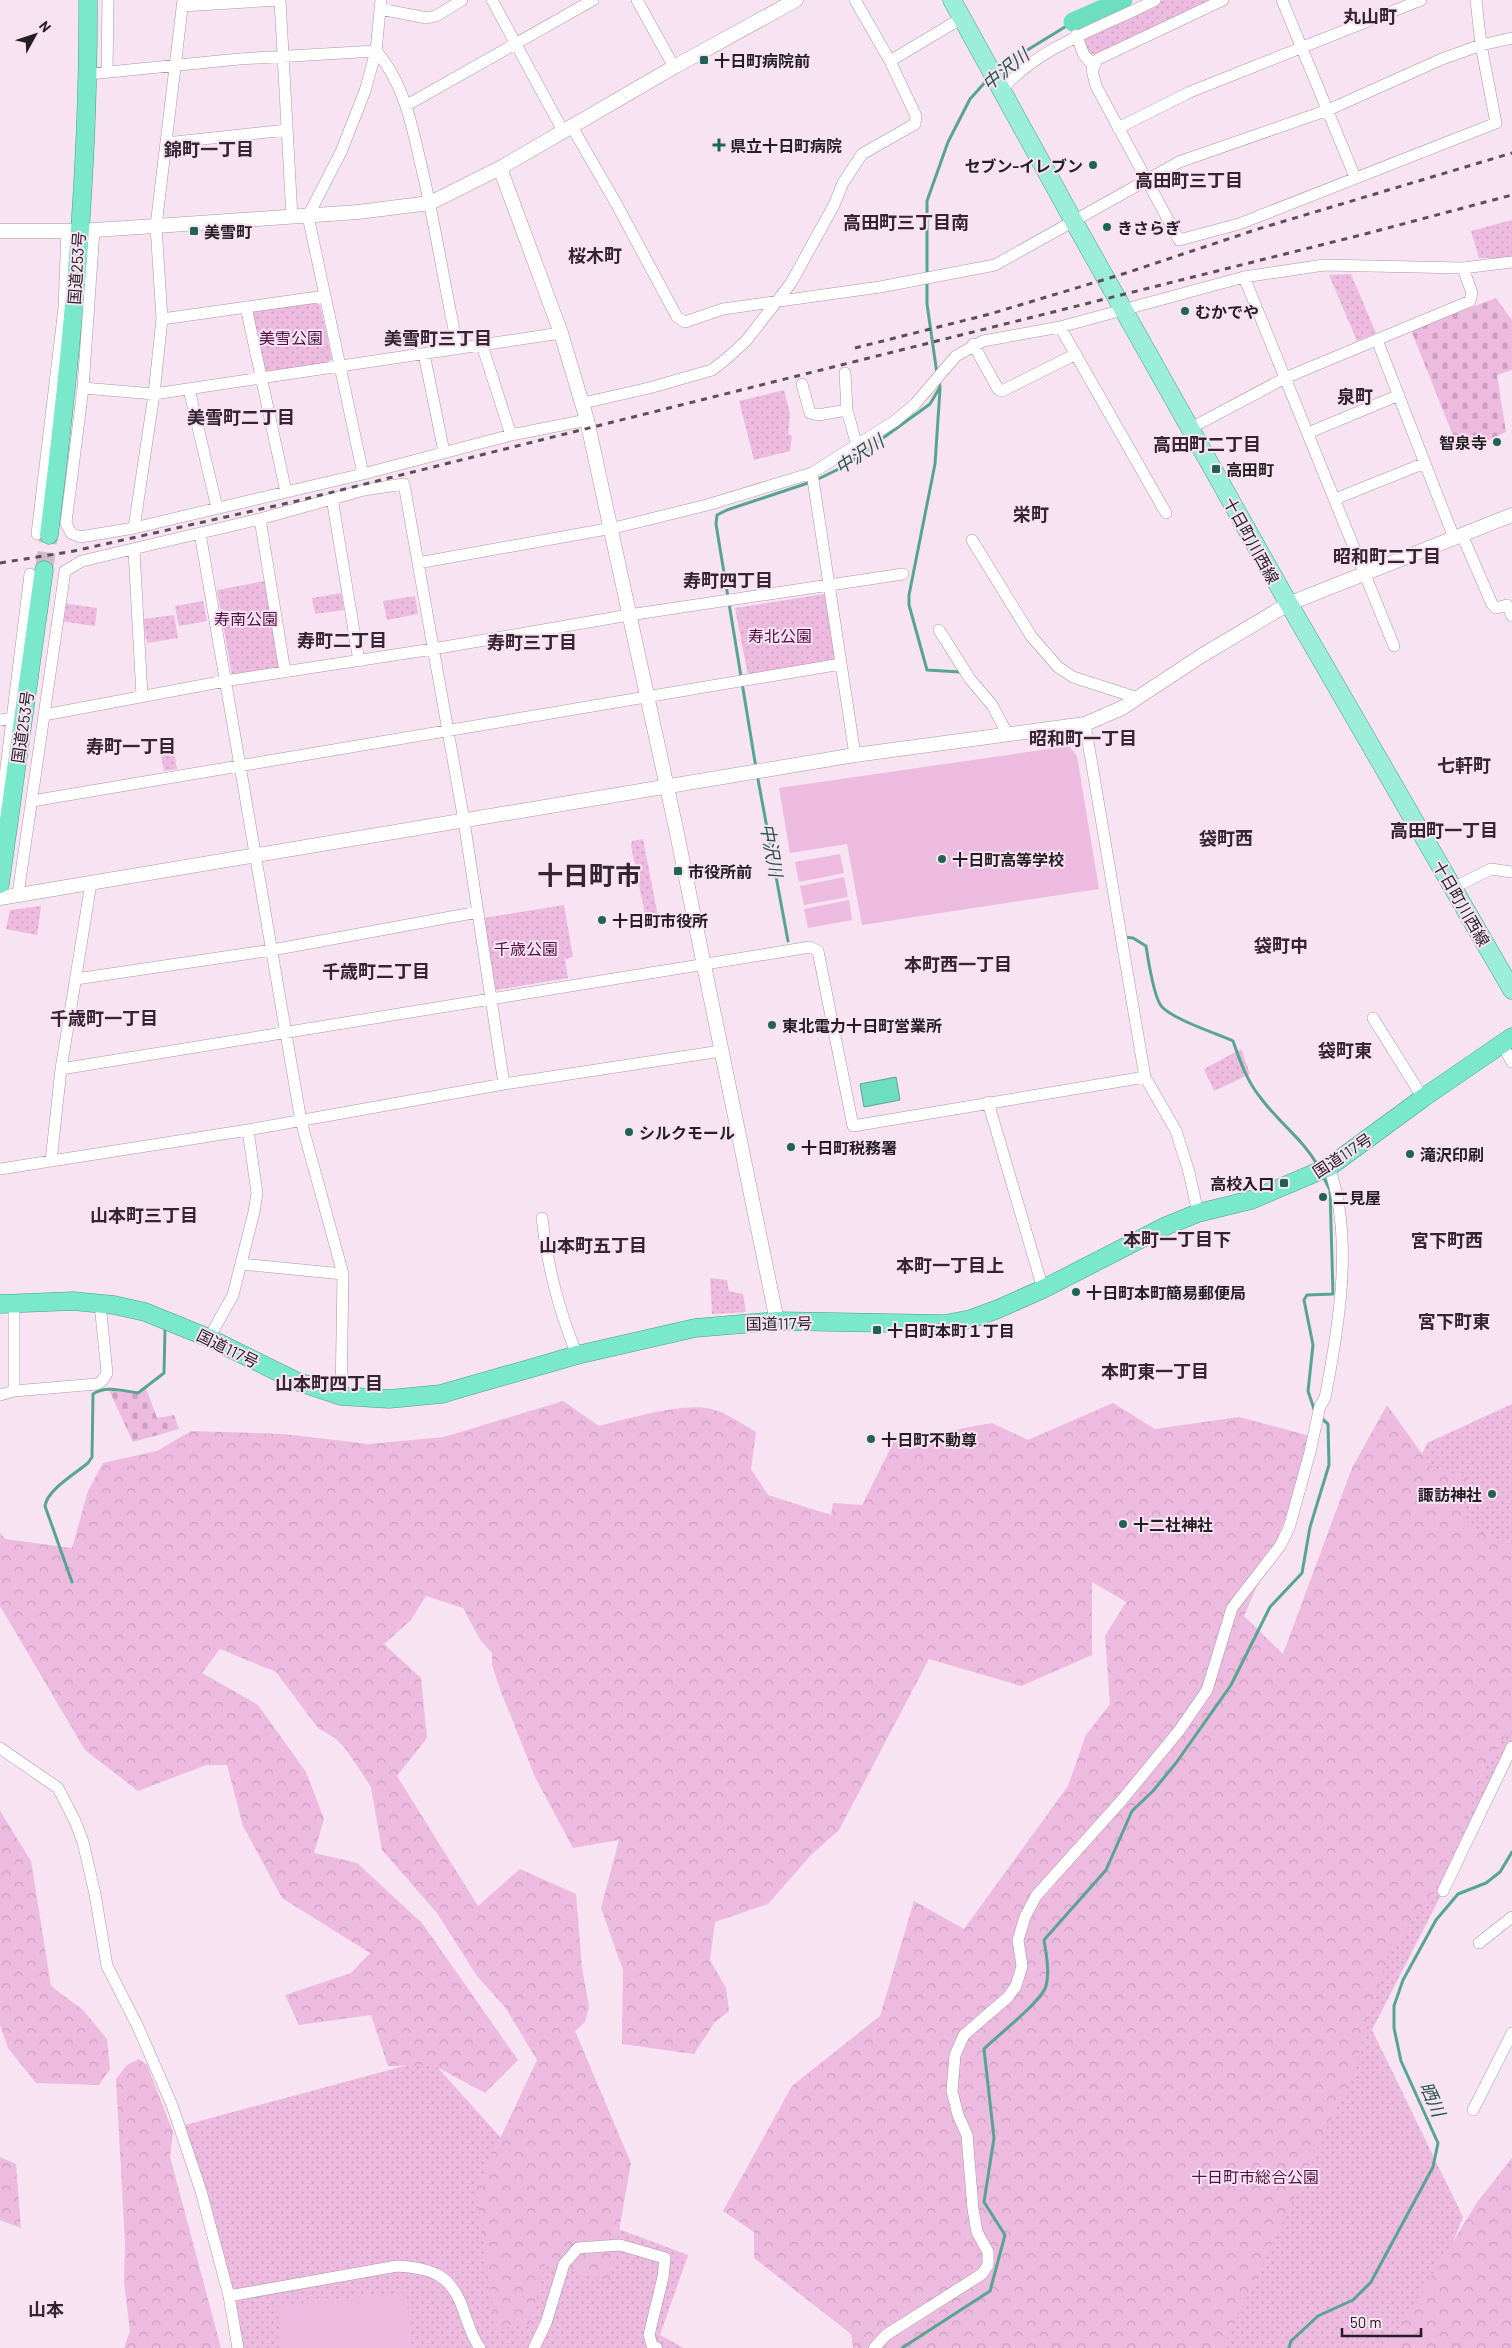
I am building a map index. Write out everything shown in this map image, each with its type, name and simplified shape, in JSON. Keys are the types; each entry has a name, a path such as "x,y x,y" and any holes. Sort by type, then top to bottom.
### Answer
{"highway":[{"name":"国道253号","path":"43,535 67,388 80,230 89,74 88,0"},
{"name":"国道253号","path":"0,884 18,717 38,572"},
{"name":"国道117号","path":"7,1304 73,1301 145,1312 209,1338 296,1381 341,1396 389,1399 441,1394 577,1356 695,1328 777,1321 945,1324 977,1317 1043,1289 1166,1226 1198,1213 1251,1200 1328,1167 1423,1098 1507,1041"}],"main road":[{"path":"952,0 962,18"},
{"name":"十日町川西線","path":"962,18 1288,604 1512,990"}],"street":[{"path":"107,72 108,0"},
{"path":"134,528 154,394 162,320 156,226 182,3 280,0 292,217"},
{"path":"363,474 308,216 341,152 365,91 376,50 380,4 427,18 436,16 462,0"},
{"path":"492,0 516,44 630,229 676,317 685,322 723,309 880,287 995,265 1179,162 1328,110 1442,59 1481,45 1512,38"},
{"path":"407,105 593,0"},
{"path":"637,0 674,67"},
{"path":"583,403 649,388 712,370 746,341 779,301 791,283 829,213 851,168 862,154 915,124 916,116 890,61 855,0"},
{"path":"1000,87 1017,72 1076,35 1124,16 1155,0"},
{"path":"1223,0 1098,59 1092,70 1096,86 1179,240 1239,224 1496,123 1481,45 1476,0"},
{"path":"1282,0 1355,177"},
{"path":"1118,128 1190,92 1302,49 1392,5 1421,0"},
{"path":"0,231 80,230 156,226 308,216 430,203 500,168 792,1"},
{"path":"890,61 962,18"},
{"path":"1076,35 1084,55 1094,66"},
{"path":"89,74 175,65 376,50"},
{"path":"376,50 389,66 407,105 430,203 458,348"},
{"path":"166,143 287,130"},
{"path":"500,168 561,333 583,403 666,786 777,1321"},
{"path":"80,230 83,388 66,523 71,533 80,537 134,528 363,474 512,435 587,420"},
{"path":"418,563 610,529 707,505 812,473 895,421 915,404 956,356 973,344 1060,327 1244,277 1324,265 1463,268 1512,262"},
{"path":"1190,429 1285,378 1470,301 1472,293 1463,268"},
{"path":"1244,277 1366,573 1394,646"},
{"path":"162,320 325,296"},
{"path":"246,307 286,492"},
{"path":"1060,327 1166,513"},
{"path":"83,388 154,394 561,333"},
{"path":"1378,340 1425,463 1458,536 1492,604 1496,608 1510,608"},
{"path":"973,344 998,389 1002,391 1076,354"},
{"path":"482,345 512,435"},
{"path":"424,354 444,452"},
{"path":"845,373 847,410 857,446"},
{"path":"802,384 810,414 818,415 847,410"},
{"path":"189,389 217,508"},
{"path":"1308,433 1399,395"},
{"path":"1335,499 1425,463"},
{"path":"812,473 855,755"},
{"path":"18,894 65,571 82,561 260,519 332,498 404,484 464,821 504,1084"},
{"path":"332,498 359,661"},
{"path":"0,898 855,755 1085,724 1122,708 1201,656 1288,604 1512,515"},
{"path":"260,519 285,672"},
{"path":"200,534 301,1121 343,1274 341,1396"},
{"path":"972,540 1031,636 1058,667 1073,677 1138,698"},
{"path":"134,550 142,696"},
{"path":"44,715 225,681 433,649 629,615 903,574"},
{"path":"939,630 970,679 992,704 1008,735"},
{"path":"32,801 841,664"},
{"path":"0,720 18,717 0,817"},
{"path":"1085,724 1145,1077 1176,1131 1189,1172 1198,1213"},
{"path":"1453,888 1491,869 1512,872"},
{"path":"51,1161 61,1069 91,882"},
{"path":"76,978 272,950 478,912"},
{"path":"61,1069 810,947 818,951 853,1126 1145,1077"},
{"path":"1373,1018 1423,1098"},
{"path":"1507,1041 1512,1062"},
{"path":"0,1169 248,1130 504,1084 721,1051"},
{"path":"988,1102 1043,1289"},
{"path":"209,1338 233,1295 257,1193 248,1130"},
{"path":"874,2348 886,2335 982,2274 988,2265 988,2252 977,2232 973,2209 967,2135 958,2115 952,2091 955,2055 964,2035 1006,1998 1016,1986 1022,1966 1018,1940 1025,1917 1036,1896 1122,1800 1178,1732 1207,1690 1232,1608 1280,1546 1289,1528 1308,1460 1320,1406 1326,1398 1340,1307 1341,1219 1336,1188 1328,1167"},
{"path":"542,1218 548,1266 564,1324 577,1356"},
{"path":"241,1264 343,1274"},
{"path":"7,1304 14,1391"},
{"path":"0,1395 14,1391 97,1384 102,1381 107,1373 100,1304"},
{"path":"1444,1891 1512,1747"},
{"path":"0,1748 58,1788 75,1821 83,1842 95,1894 107,1966 138,2027 172,2105 201,2191 229,2296 238,2348"},
{"path":"1479,1943 1512,1917"},
{"path":"1474,2110 1512,2033"},
{"path":"534,2348 546,2323 564,2264 578,2248 620,2245 665,2258 663,2277 649,2335 652,2345 657,2348"},
{"path":"229,2296 397,2266 423,2268 442,2277 454,2290 463,2307 473,2339 480,2348"}],"green space":[{"path":"1163,0 1210,0 1095,55 1088,52 1084,40 1087,35 1127,19"},
{"path":"1512,220 1512,258 1479,258 1471,231"},
{"path":"1351,274 1376,333 1357,341 1329,275"},
{"path":"1496,298 1512,320 1512,370 1497,375 1506,432 1460,453 1411,330"},
{"name":"美雪公園","path":"314,302 320,305 332,359 327,364 263,372 251,311"},
{"path":"784,390 790,414 788,434 792,436 790,451 754,460 739,401"},
{"name":"寿南公園","path":"265,581 279,667 232,675 217,590"},
{"path":"341,593 344,610 315,614 312,598"},
{"name":"寿北公園","path":"825,594 836,660 748,675 735,608"},
{"path":"415,596 418,614 387,620 383,601"},
{"path":"203,601 207,621 179,626 175,606"},
{"path":"62,603 97,608 95,626 60,621"},
{"path":"174,615 178,638 147,643 143,619"},
{"path":"171,736 177,769 164,771 158,738"},
{"path":"1069,746 1077,756 1099,889 862,925 847,844 790,853 779,788"},
{"path":"643,839 660,927 648,929 631,846 632,841"},
{"path":"840,854 844,873 799,882 795,862"},
{"path":"844,877 848,897 804,905 800,886"},
{"path":"849,900 852,920 808,928 804,909"},
{"name":"千歳公園","path":"564,905 573,957 565,959 568,978 496,990 484,918"},
{"path":"41,906 37,935 6,929 10,910"},
{"path":"1241,1049 1250,1074 1214,1091 1204,1069"},
{"path":"710,1278 727,1280 729,1291 743,1294 746,1312 712,1314"},
{"path":"146,1388 157,1418 174,1415 179,1429 133,1442 109,1390 140,1394"},
{"path":"563,1401 599,1426 671,1409 700,1407 723,1413 756,1432 751,1469 768,1495 831,1515 833,1503 862,1505 894,1441 992,1423 1028,1440 1113,1403 1155,1429 1239,1417 1310,1436 1288,1513 1244,1616 1283,1654 1352,1468 1387,1405 1433,1469 1469,1478 1463,1525 1512,1546 1512,1725 1487,1765 1439,1883 1388,1955 1354,2071 1223,2348 853,2348 851,2334 754,2258 754,2232 723,2211 792,2086 880,2016 914,1901 964,1929 1068,1786 1086,1735 1110,1704 1105,1636 1126,1602 1092,1582 1092,1655 1021,1686 929,1659 839,1830 811,1855 768,1904 715,1922 710,1960 726,1988 729,2011 715,2022 694,2054 622,2044 623,1970 601,1908 619,1840 573,1848 535,1777 500,1689 492,1665 492,1653 481,1641 463,1608 426,1596 411,1620 384,1644 421,1678 427,1738 397,1776 478,1906 520,1869 576,1894 582,1968 589,2007 585,2022 575,2031 631,2163 610,2281 545,2264 530,2324 496,2329 476,2190 537,2060 505,2007 477,1976 437,1913 382,1850 371,1787 345,1748 335,1738 318,1728 276,1672 220,1649 202,1673 258,1705 306,1772 324,1819 314,1853 357,1863 422,1923 518,2060 485,2093 433,2065 388,2066 371,2015 299,2025 285,1995 351,1973 370,1953 282,1898 243,1826 227,1765 206,1765 138,1791 85,1750 0,1606 0,1533 5,1539 72,1548 88,1491 103,1463 157,1451 191,1431 283,1434 369,1444 444,1437"},
{"name":"十日町市総合公園","path":"1512,1404 1512,1747 1443,1891 1372,2030 1463,2217 1409,2348 891,2348 1350,1620 1427,1443"},
{"path":"0,1811 31,1861 51,1986 83,2010 107,2039 110,2069 99,2085 36,2083 8,2048 0,2025"},
{"path":"139,2059 147,2065 173,2132 170,2157 221,2348 124,2348 130,2331 124,2282 125,2243 116,2079 127,2065"},
{"path":"430,2059 565,2209 688,2255 660,2335 684,2348 240,2348 185,2125"},
{"path":"0,2157 16,2164 21,2228 0,2220"},
{"path":"1512,2158 1512,2348 1387,2348 1478,2201"},
{"path":"406,2292 412,2348 282,2348 277,2306"}],"shaded area":[{"path":"896,1077 900,1100 864,1107 860,1084"}],"waterway":[{"name":"中沢川","path":"1073,22 1123,0"},
{"name":"中沢川","path":"997,72 1016,57 1073,22"},
{"name":"中沢川","path":"927,274 927,201 948,142 970,99 988,79"},
{"name":"中沢川","path":"927,281 927,304 937,374"},
{"name":"中沢川","path":"816,480 843,467 930,404 940,387 939,382"},
{"path":"940,389 935,464 909,595 909,605 927,670 960,672"},
{"name":"中沢川","path":"756,768 716,524 717,515 811,482"},
{"name":"中沢川","path":"757,774 788,941"},
{"path":"1124,937 1133,938 1146,946 1154,988 1162,1007 1176,1017 1233,1041 1244,1070 1255,1091 1305,1147 1318,1166"},
{"path":"1315,1412 1308,1391 1313,1345 1304,1300 1307,1295 1333,1294 1330,1190 1323,1176"},
{"path":"72,1582 45,1506 47,1500 56,1488 88,1463 92,1457 93,1394 109,1389 138,1393 164,1373 165,1329"},
{"path":"902,2348 990,2291 1005,2235 984,2202 994,2138 984,2049 1028,2009 1043,1992 1048,1975 1044,1940 1106,1870 1132,1811 1153,1791 1176,1763 1231,1685 1270,1607 1302,1573 1310,1527 1329,1465 1328,1424 1321,1418"},
{"name":"晒川","path":"1289,2348 1291,2341 1318,2316 1353,2300 1371,2282 1433,2167 1438,2143 1401,2061 1394,2028 1394,2006 1403,1980 1436,1920 1458,1894 1486,1883 1500,1872 1512,1852"}],"tunnel":[{"path":"44,570 49,535"}],"railway":[{"path":"855,348 990,314 1126,273 1258,229 1512,153"},
{"path":"0,563 74,551 297,501 1365,234 1512,195"}],"place":[{"name":"十日町病院前","path":"704,60"},
{"name":"県立十日町病院","path":"719,145"},
{"name":"セブン-イレブン","path":"1093,165"},
{"name":"きさらぎ","path":"1107,227"},
{"name":"美雪町","path":"194,231"},
{"name":"むかでや","path":"1185,311"},
{"name":"智泉寺","path":"1497,442"},
{"name":"高田町","path":"1216,469"},
{"name":"十日町高等学校","path":"942,859"},
{"name":"市役所前","path":"678,871"},
{"name":"十日町市役所","path":"602,920"},
{"name":"東北電力十日町営業所","path":"772,1025"},
{"name":"シルクモール","path":"629,1132"},
{"name":"十日町税務署","path":"791,1147"},
{"name":"滝沢印刷","path":"1410,1154"},
{"name":"高校入口","path":"1284,1183"},
{"name":"二見屋","path":"1323,1197"},
{"name":"十日町本町簡易郵便局","path":"1076,1292"},
{"name":"十日町本町１丁目","path":"877,1330"},
{"name":"十日町不動尊","path":"871,1439"},
{"name":"諏訪神社","path":"1492,1494"},
{"name":"十二社神社","path":"1123,1524"}],"district":[{"name":"丸山町","path":"1370,16"},
{"name":"錦町一丁目","path":"209,149"},
{"name":"高田町三丁目","path":"1189,180"},
{"name":"高田町三丁目南","path":"906,222"},
{"name":"桜木町","path":"595,255"},
{"name":"美雪町三丁目","path":"438,338"},
{"name":"泉町","path":"1355,396"},
{"name":"美雪町二丁目","path":"241,417"},
{"name":"高田町二丁目","path":"1207,444"},
{"name":"栄町","path":"1031,514"},
{"name":"昭和町二丁目","path":"1387,556"},
{"name":"寿町四丁目","path":"728,580"},
{"name":"寿町二丁目","path":"342,640"},
{"name":"寿町三丁目","path":"532,642"},
{"name":"昭和町一丁目","path":"1083,738"},
{"name":"寿町一丁目","path":"131,746"},
{"name":"七軒町","path":"1464,765"},
{"name":"高田町一丁目","path":"1444,830"},
{"name":"袋町西","path":"1226,838"},
{"name":"十日町市","path":"589,874"},
{"name":"袋町中","path":"1281,945"},
{"name":"本町西一丁目","path":"958,964"},
{"name":"千歳町二丁目","path":"376,971"},
{"name":"千歳町一丁目","path":"104,1018"},
{"name":"袋町東","path":"1345,1050"},
{"name":"山本町三丁目","path":"144,1215"},
{"name":"本町一丁目下","path":"1177,1239"},
{"name":"宮下町西","path":"1447,1240"},
{"name":"山本町五丁目","path":"593,1245"},
{"name":"本町一丁目上","path":"950,1265"},
{"name":"宮下町東","path":"1454,1321"},
{"name":"本町東一丁目","path":"1155,1371"},
{"name":"山本町四丁目","path":"329,1383"},
{"name":"山本","path":"46,2309"}]}
